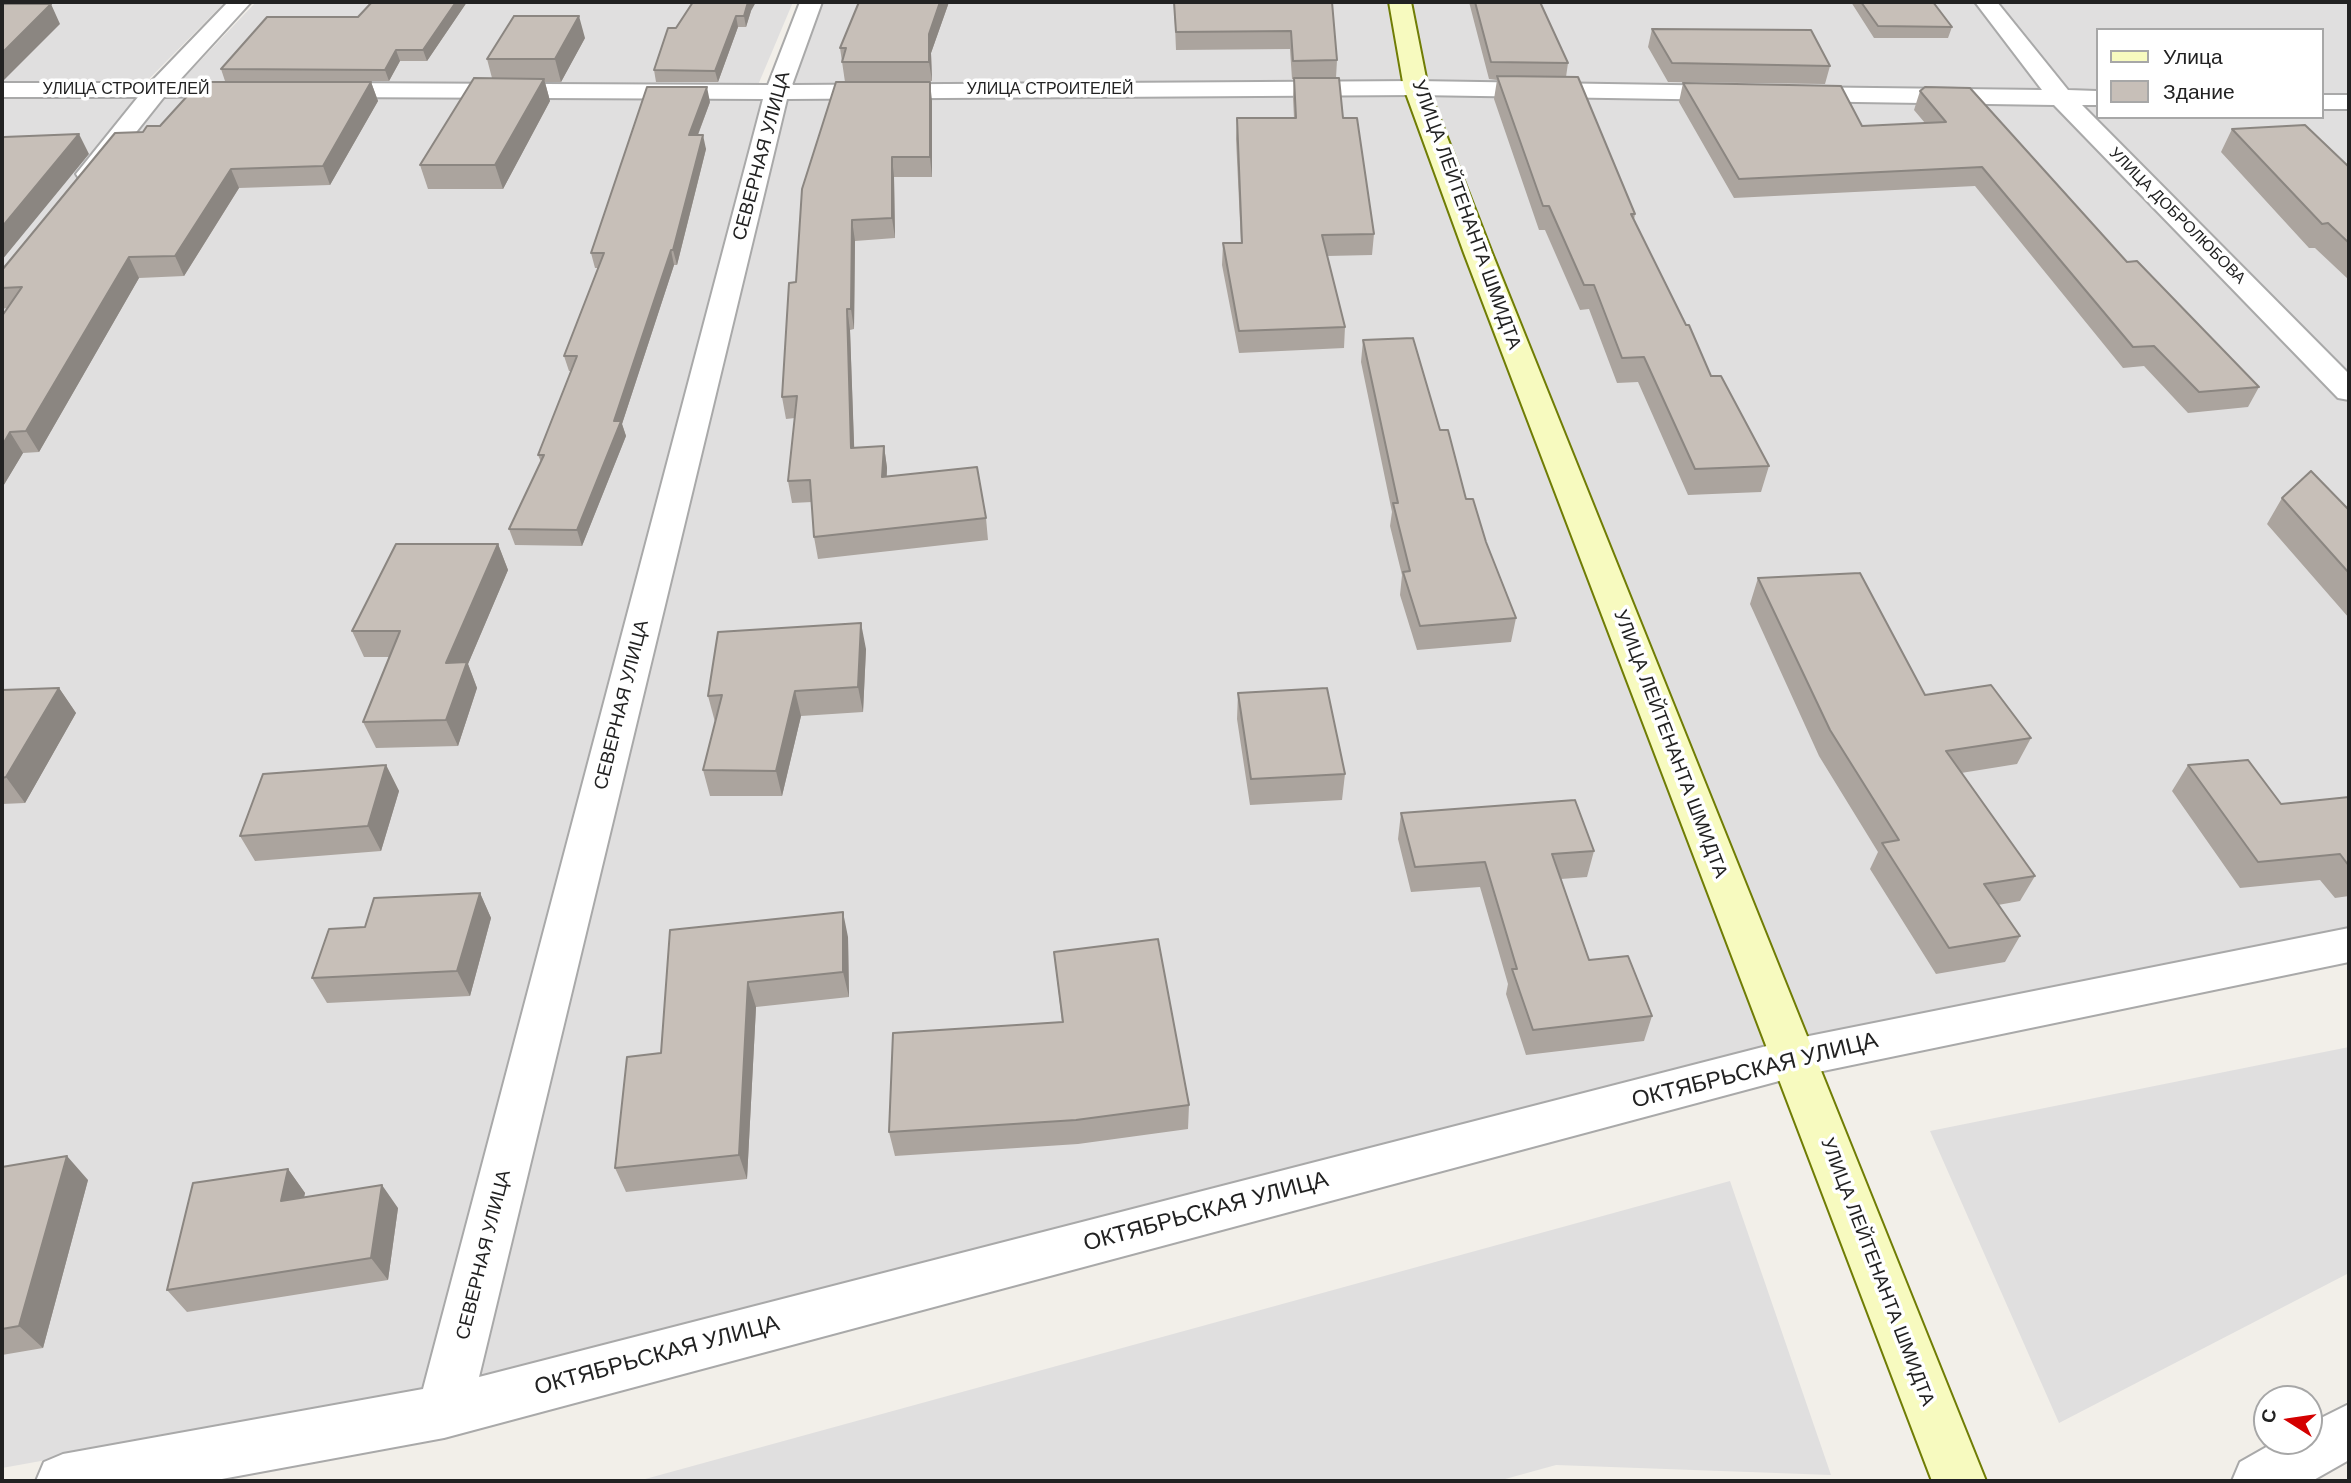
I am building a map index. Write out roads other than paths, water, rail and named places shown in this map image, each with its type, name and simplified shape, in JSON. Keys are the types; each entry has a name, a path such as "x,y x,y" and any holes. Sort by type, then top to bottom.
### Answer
{"main road":[{"name":"УЛИЦА ЛЕЙТЕНАНТА ШМИДТА","path":"1400,2 1416,88 1483,266 1959,1481"}],"street":[{"path":"71,197 156,90 240,2"},
{"name":"СЕВЕРНАЯ УЛИЦА","path":"444,1412 777,92 811,2"},
{"name":"УЛИЦА ДОБРОЛЮБОВА","path":"1986,2 2061,98 2349,391"},
{"name":"УЛИЦА СТРОИТЕЛЕЙ","path":"294,90 777,92 1416,88 2096,99"},
{"name":"УЛИЦА СТРОИТЕЛЕЙ","path":"2,90 267,90"},
{"path":"2323,102 2349,102"},
{"name":"ОКТЯБРЬСКАЯ УЛИЦА","path":"63,1481 444,1412 1794,1058 2349,945"},
{"path":"2259,1481 2349,1431"}]}
